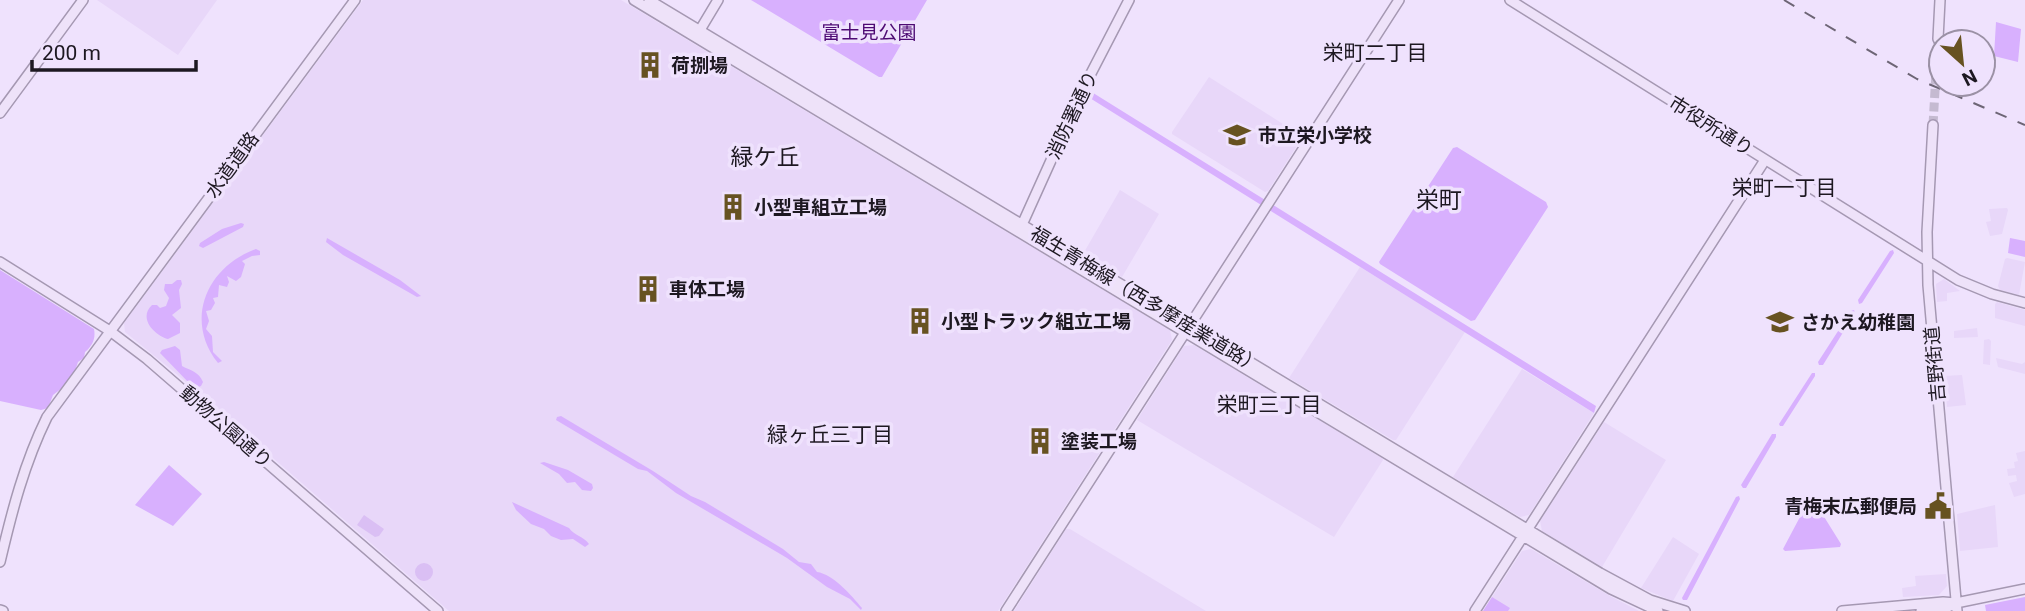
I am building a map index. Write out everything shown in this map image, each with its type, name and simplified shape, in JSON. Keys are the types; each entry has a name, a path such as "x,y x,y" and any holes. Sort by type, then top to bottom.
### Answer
{"street":[{"path":"0,113 83,0"},
{"name":"水道道路","path":"0,562 13,504 30,452 47,417 355,0"},
{"name":"福生青梅線（西多摩産業道路）","path":"634,0 697,34 1658,611"},
{"name":"福生青梅線（西多摩産業道路）","path":"649,0 697,34"},
{"path":"697,34 718,0"},
{"name":"消防署通り","path":"1020,228 1085,85 1129,0"},
{"path":"1006,611 1399,0"},
{"name":"市役所通り","path":"1510,0 1962,282 2025,303"},
{"path":"1939,28 1940,0"},
{"name":"吉野街道","path":"1933,125 1927,261 1957,607"},
{"path":"1475,611 1765,160"},
{"name":"動物公園通り","path":"0,262 110,331 186,392 438,611"},
{"name":"福生青梅線（西多摩産業道路）","path":"1617,588 1685,611"},
{"path":"1921,611 1957,607 2025,589"},
{"path":"1842,611 1943,602 1957,607"}],"shaded area":[{"path":"97,0 217,0 178,55"},
{"path":"363,0 621,0 1170,330 1172,340 998,611 449,611 125,332 124,323"},
{"name":"市立栄小学校","path":"1209,77 1302,136 1268,191 1265,192 1172,134"},
{"path":"1120,190 1159,214 1122,277 1083,254"},
{"path":"2007,208 2002,234 1990,236 1986,222 1991,221 1989,209"},
{"path":"2007,258 2025,262 2019,295 2000,290 1998,286"},
{"path":"1360,267 1465,332 1396,440 1289,378"},
{"path":"1944,279 1960,291 1947,293 1947,301 1937,302 1936,284"},
{"path":"1997,302 2025,310 2025,326 1995,318"},
{"path":"1977,328 1978,337 1954,338 1954,331"},
{"path":"1989,339 1990,365 1983,364 1984,340"},
{"path":"1194,345 1382,458 1334,537 1137,420 1184,346"},
{"path":"1996,358 2022,364 2025,362 2025,374 1998,367"},
{"path":"1522,369 1594,413 1529,515 1520,517 1453,477"},
{"path":"1962,375 1966,405 1947,407 1944,376"},
{"path":"1604,422 1666,460 1602,567 1542,531 1540,521"},
{"path":"2025,451 2025,494 2014,497 2009,483 2017,481 2016,475 2008,476 2007,469 2015,468 2014,462 2018,461 2016,453"},
{"path":"1995,505 1998,547 1960,551 1957,514"},
{"path":"364,515 384,529 379,536 375,537 357,525"},
{"path":"1066,529 1070,529 1206,611 1014,611"},
{"path":"1673,537 1699,554 1673,601 1641,588"},
{"path":"1531,549 1639,611 1483,611 1522,551"},
{"path":"424,563 430,566 433,572 430,578 424,581 418,578 415,572 418,566"},
{"path":"1946,574 1947,586 1939,595 1903,597 1902,588 1916,586 1915,576"}],"green space":[{"name":"富士見公園","path":"751,0 927,0 882,77 879,77"},
{"path":"1996,22 2021,29 2018,62 1997,57"},
{"path":"1090,91 1596,406 1594,413 1085,95"},
{"path":"1457,147 1546,202 1548,207 1475,320 1471,321 1379,262 1453,148"},
{"path":"244,224 243,227 203,248 199,246 222,229"},
{"path":"327,238 400,280 421,296 417,297 343,255 326,242"},
{"path":"2010,238 2025,241 2025,257 2008,253"},
{"path":"256,249 260,251 260,255 242,261 245,264 241,277 236,281 227,276 227,287 219,285 218,297 213,298 215,303 211,310 206,311 209,321 206,329 212,336 213,352 222,361 218,363 202,329 206,296 225,268"},
{"path":"1893,250 1894,253 1859,304 1858,300"},
{"path":"0,270 94,329 93,342 84,358 78,362 73,377 53,395 48,408 41,410 0,401"},
{"path":"181,280 182,284 179,290 181,308 172,315 180,323 180,333 168,339 153,330 147,315 152,305 160,308 166,306 169,298 164,290 165,284 172,284"},
{"path":"1854,310 1855,313 1823,365 1819,365 1818,362"},
{"path":"175,346 180,350 182,366 199,376 203,382 201,386 192,386 160,353"},
{"path":"1812,373 1815,373 1815,376 1783,426 1780,426 1779,424"},
{"path":"561,416 783,549 799,562 811,564 817,572 842,586 861,610 850,599 827,587 787,558 676,493 647,471 638,469 556,420"},
{"path":"1772,434 1776,434 1776,437 1746,488 1743,488 1741,485"},
{"path":"540,463 568,470 592,484 593,488 591,491 582,490 575,482 567,483 559,474"},
{"path":"169,465 202,494 173,526 135,505"},
{"path":"1739,496 1740,499 1687,600 1683,600 1736,497"},
{"path":"1810,498 1841,544 1840,547 1785,551 1783,549"},
{"path":"512,502 569,528 589,544 585,547 573,539 561,540 551,536 544,529 531,524 516,510"},
{"path":"1492,597 1510,608 1508,611 1483,611"},
{"path":"2025,597 2025,611 1986,611 1985,605"}],"tunnel":[{"path":"1933,125 1935,98"}],"railway":[{"path":"1784,0 1917,79 2025,125"}],"place":[{"name":"荷捌場","path":"650,65"},
{"name":"市立栄小学校","path":"1237,135"},
{"name":"小型車組立工場","path":"733,207"},
{"name":"車体工場","path":"648,289"},
{"name":"小型トラック組立工場","path":"920,321"},
{"name":"さかえ幼稚園","path":"1780,322"},
{"name":"塗装工場","path":"1040,441"},
{"name":"青梅末広郵便局","path":"1938,506"}],"district":[{"name":"栄町二丁目","path":"1375,53"},
{"name":"緑ケ丘","path":"765,157"},
{"name":"栄町一丁目","path":"1784,188"},
{"name":"栄町","path":"1439,200"},
{"name":"栄町三丁目","path":"1269,405"},
{"name":"緑ヶ丘三丁目","path":"830,435"}]}
